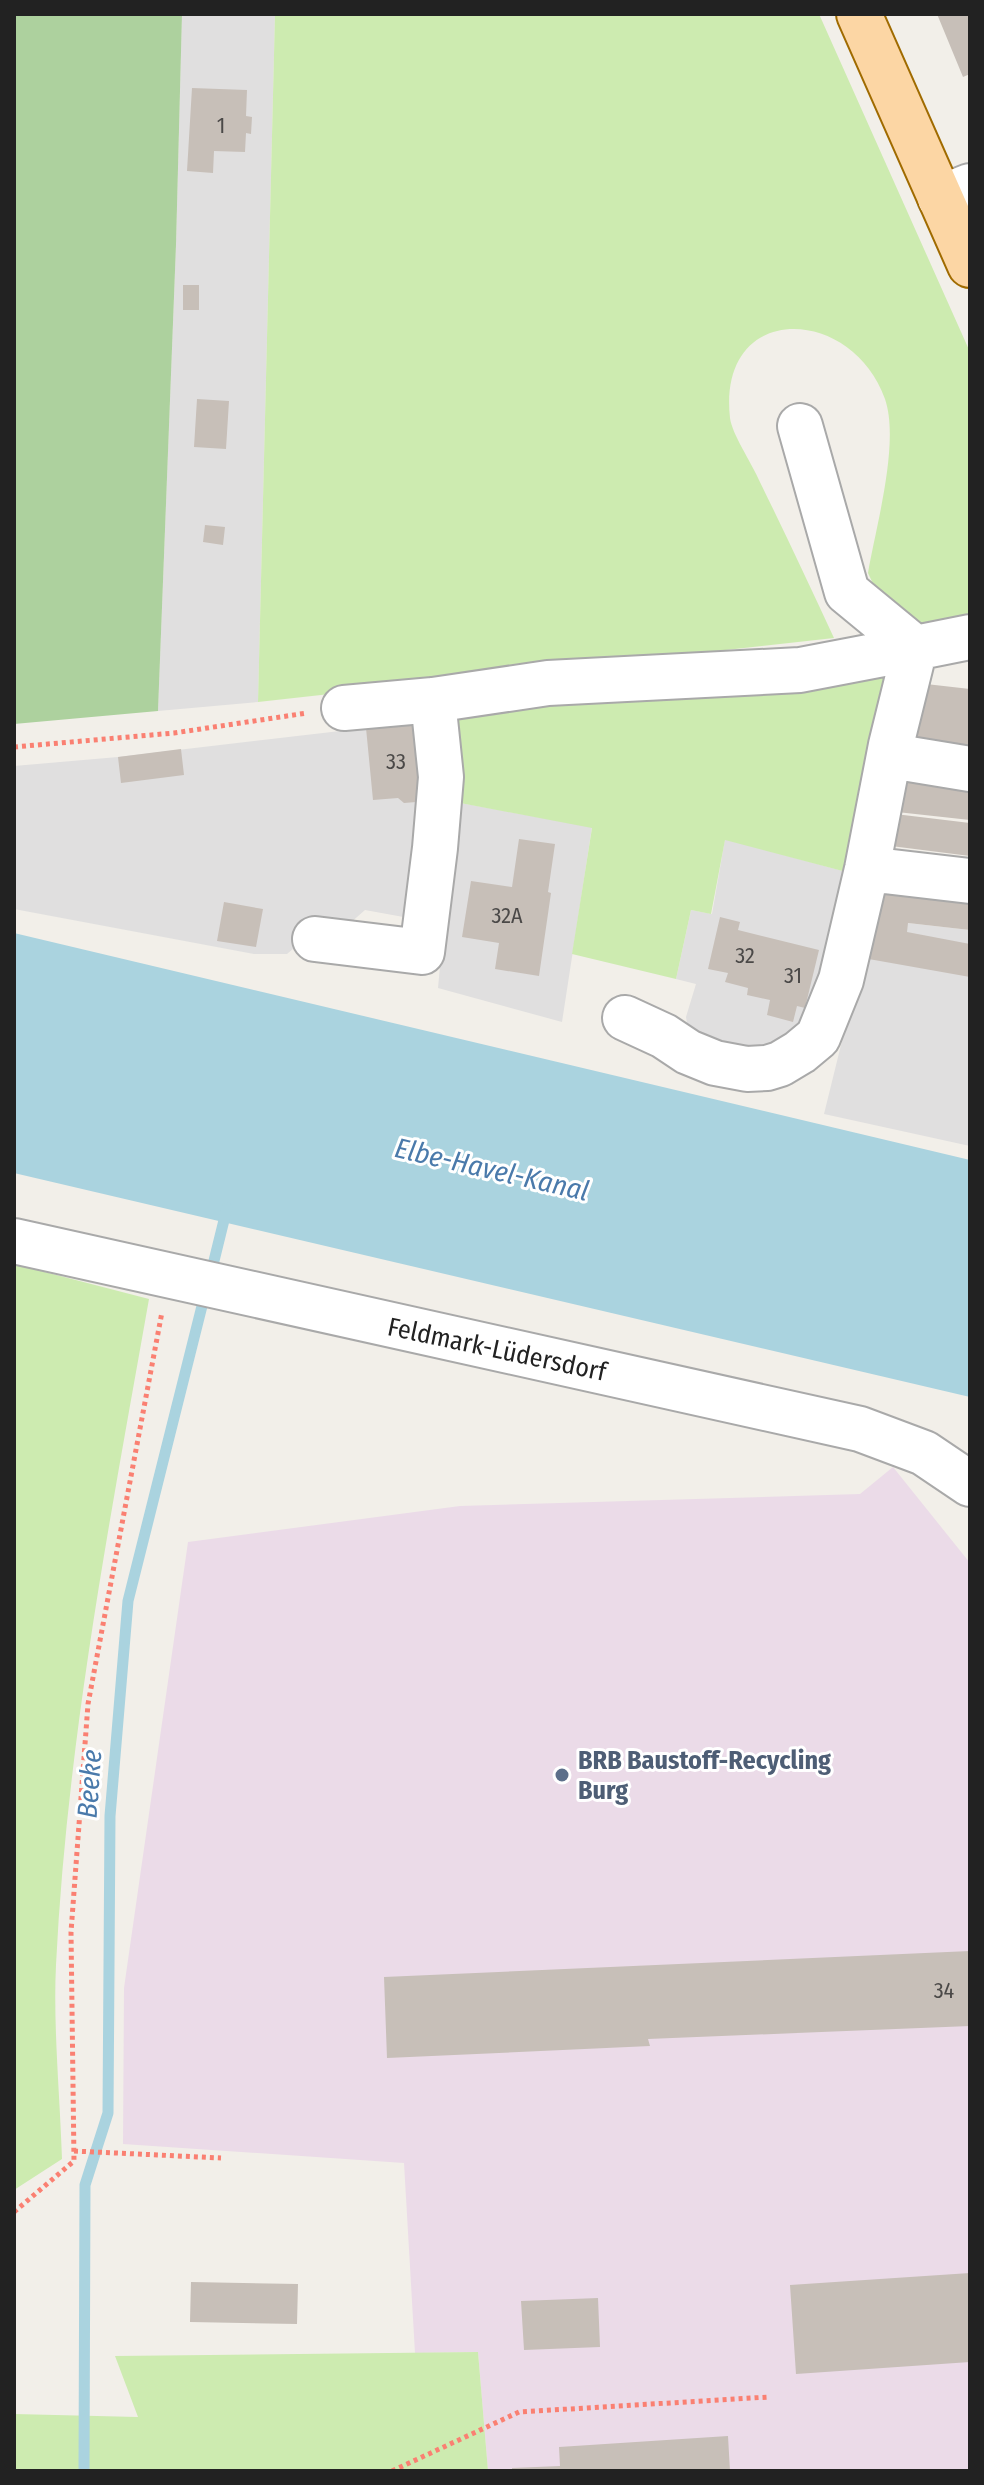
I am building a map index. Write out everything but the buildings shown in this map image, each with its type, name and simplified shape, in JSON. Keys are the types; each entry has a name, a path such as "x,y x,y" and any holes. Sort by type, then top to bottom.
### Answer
{"main road":[{"path":"859,14 955,192 970,265"}],"street":[{"path":"800,426 847,592 915,648"},
{"path":"344,708 433,700 548,683 800,670 970,637"},
{"path":"625,1018 664,1036 688,1052 715,1063 747,1069 767,1068 800,1052 818,1037 841,980 915,648"},
{"path":"315,939 422,952 441,777 433,700"},
{"path":"891,756 970,769"},
{"path":"867,869 970,881"},
{"name":"Feldmark-Lüdersdorf","path":"14,1241 860,1429 924,1453 970,1484"}],"path":[{"path":"14,747 174,733 344,708"},
{"path":"14,2212 74,2161 71,1932 88,1704 177,1277"},
{"path":"74,2151 221,2158"},
{"path":"392,2471 519,2412 769,2397"}],"shaded area":[{"path":"182,14 275,14 258,702 158,711 176,245"},
{"path":"366,728 426,795 409,918 365,910 340,932 299,926 294,948 287,954 254,954 14,909 14,766"},
{"path":"455,802 592,827 562,1022 438,988"},
{"path":"725,839 854,874 811,1023 751,1056 688,1029 686,1017 696,984 676,979 691,910 712,914"},
{"path":"872,919 970,930 970,1146 824,1114"},
{"name":"BRB Baustoff-Recycling Burg","path":"893,1467 970,1563 970,2471 488,2471 478,2352 415,2353 404,2163 123,2144 124,1988 188,1542 460,1506 860,1494"}],"green space":[{"path":"14,14 182,14 158,711 14,724"},
{"path":"275,14 819,14 970,352 970,625 934,629 919,623 876,590 868,573 888,461 889,417 885,399 868,368 845,346 818,333 790,329 765,335 744,352 732,379 730,418 834,638 258,702"},
{"path":"888,674 854,874 725,840 711,914 691,910 676,979 572,954 592,828 455,802 452,713"},
{"path":"14,1264 149,1299 92,1630 70,1797 55,1988 62,2159 14,2190"},
{"path":"478,2352 488,2471 14,2471 14,2414 138,2417 115,2356"}],"water":[{"name":"Elbe-Havel-Kanal","path":"14,933 970,1160 970,1397 14,1173"}],"waterway":[{"name":"Beeke","path":"210,1277 227,1208"},
{"name":"Beeke","path":"84,2471 85,2185 108,2113 110,1816 128,1601 205,1294"}],"place":[{"name":"BRB Baustoff-Recycling Burg","path":"562,1775"}]}
